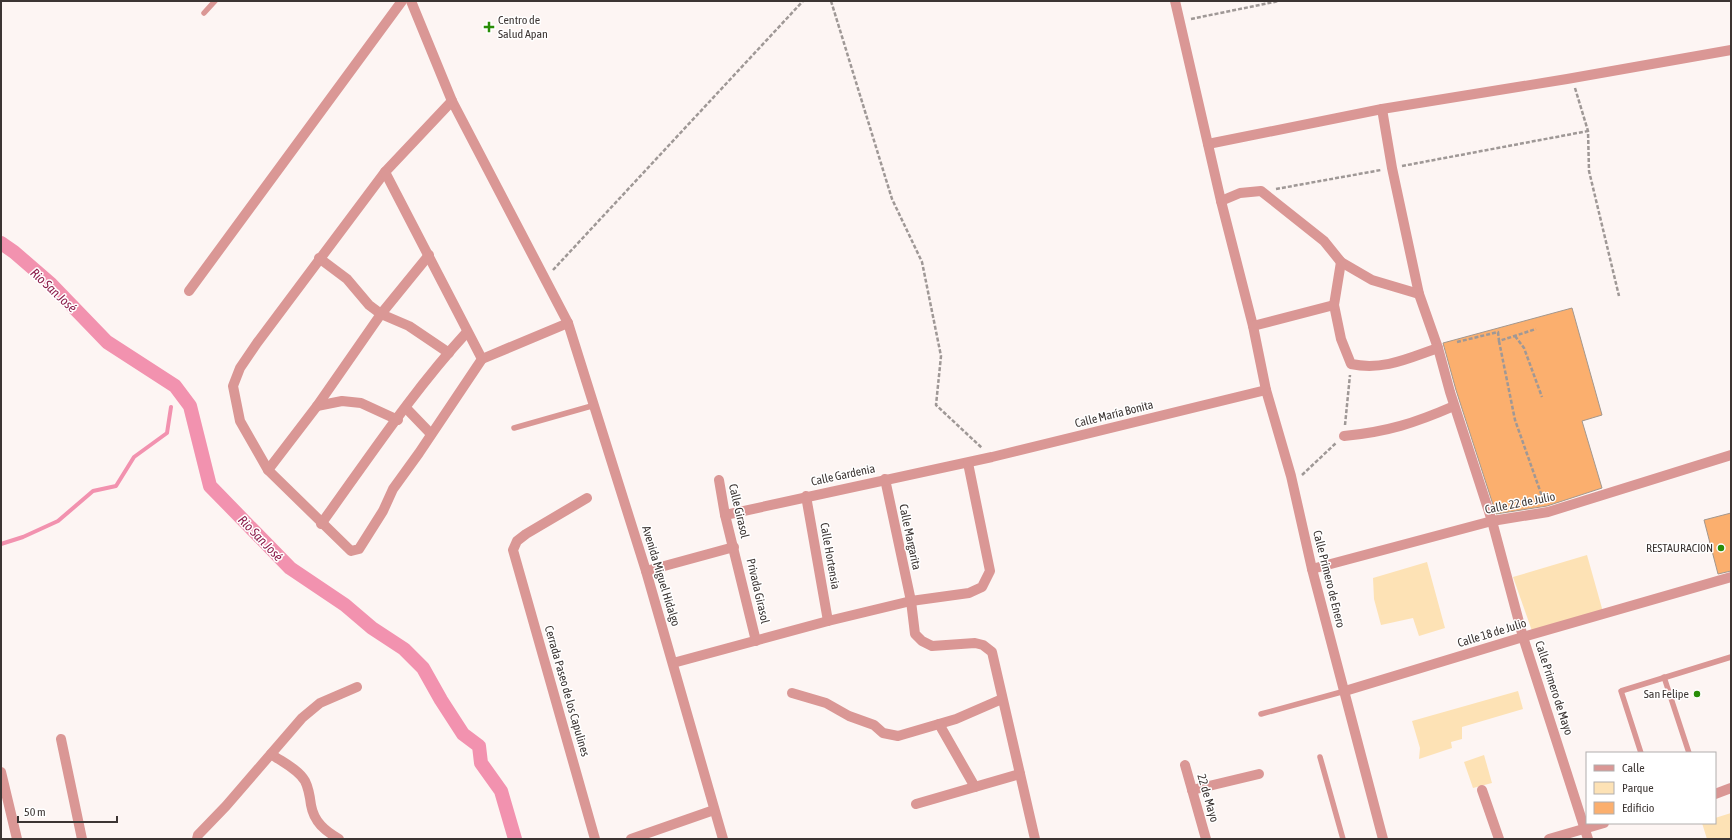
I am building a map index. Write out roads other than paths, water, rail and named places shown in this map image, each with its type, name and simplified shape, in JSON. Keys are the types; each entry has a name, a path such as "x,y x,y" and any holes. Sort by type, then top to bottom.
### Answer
{"street":[{"path":"189,291 402,1"},
{"name":"Avenida Miguel Hidalgo","path":"411,1 452,101 546,278 568,323 646,571 722,839"},
{"name":"Calle Primero de Enero","path":"1175,1 1221,201 1253,326 1266,390 1293,484 1312,569 1383,839"},
{"path":"1208,144 1382,108 1567,79 1731,50"},
{"path":"452,101 385,172 319,258 240,368 233,386 240,420 268,470 321,524 351,551 359,549 383,511 392,489 419,453 482,359 568,323"},
{"name":"Calle Primero de Mayo","path":"1382,108 1392,168 1419,294 1438,348 1454,406 1492,521 1523,637 1588,839"},
{"path":"385,172 482,359"},
{"path":"1221,201 1240,193 1261,192 1324,242 1341,262 1372,280 1419,294"},
{"path":"268,470 317,406 381,314 429,255"},
{"path":"319,258 347,279 364,300 381,314 409,326 449,353"},
{"path":"1341,262 1334,305 1342,339 1351,364 1366,367 1382,366 1438,348"},
{"path":"1253,326 1334,305"},
{"path":"321,524 406,408 467,332"},
{"name":"Calle María Bonita","path":"968,463 1266,390"},
{"path":"317,406 342,401 361,403 398,420"},
{"path":"1344,436 1375,433 1399,427 1454,406"},
{"path":"406,408 431,434"},
{"name":"Calle 22 de Julio","path":"1312,569 1492,521 1548,512 1731,455"},
{"path":"673,664 828,621 911,601 969,593 982,587 990,571 968,463"},
{"name":"Calle Gardenia","path":"725,515 884,479 968,463"},
{"name":"Calle Margarita","path":"884,479 911,601 915,634 922,642 932,646 975,643 984,646 992,652 1035,839"},
{"name":"Calle Girasol","path":"719,480 725,515 734,547"},
{"name":"Calle Hortensia","path":"806,496 828,621"},
{"name":"Cerrada Paseo de los Capulines","path":"587,498 526,534 518,541 513,550 596,839"},
{"path":"646,571 734,547"},
{"name":"Privada Girasol","path":"734,547 756,641"},
{"name":"Calle 18 de Julio","path":"1345,691 1523,637 1731,577"},
{"path":"197,839 198,835 226,806 308,713 320,703 357,688"},
{"path":"792,693 826,703 849,716 874,725 883,733 898,736 956,719 1002,698"},
{"path":"939,724 975,787"},
{"path":"61,739 82,839"},
{"path":"271,754 295,770 304,780 310,793 315,820 326,832 339,839"},
{"name":"22 de Mayo","path":"1185,765 1206,839"},
{"path":"1,772 17,839"},
{"path":"916,804 1020,774"},
{"path":"1192,790 1259,774"},
{"path":"1716,794 1731,788"},
{"path":"1482,790 1499,839"},
{"path":"630,839 714,810"},
{"path":"1550,839 1600,824"}],"lane":[{"path":"204,13 215,1"},
{"path":"514,428 595,405"},
{"path":"1641,752 1621,691 1731,657"},
{"path":"1664,677 1689,752"},
{"name":"Calle 18 de Julio","path":"1261,714 1345,691"},
{"path":"1320,757 1343,839"}],"waterway":[{"name":"Rio San José","path":"1,243 14,252 51,284 107,342 175,386 190,406 210,486 290,568 345,605 372,628 404,649 423,668 463,734 479,746 481,763 501,791 515,839"},
{"path":"1,544 23,537 58,521 93,491 116,486 134,457 167,433 171,407"}],"place":[{"name":"Centro de Salud Apan","path":"489,27"},
{"name":"RESTAURACI0N","path":"1721,548"},
{"name":"San Felipe","path":"1697,694"}]}
